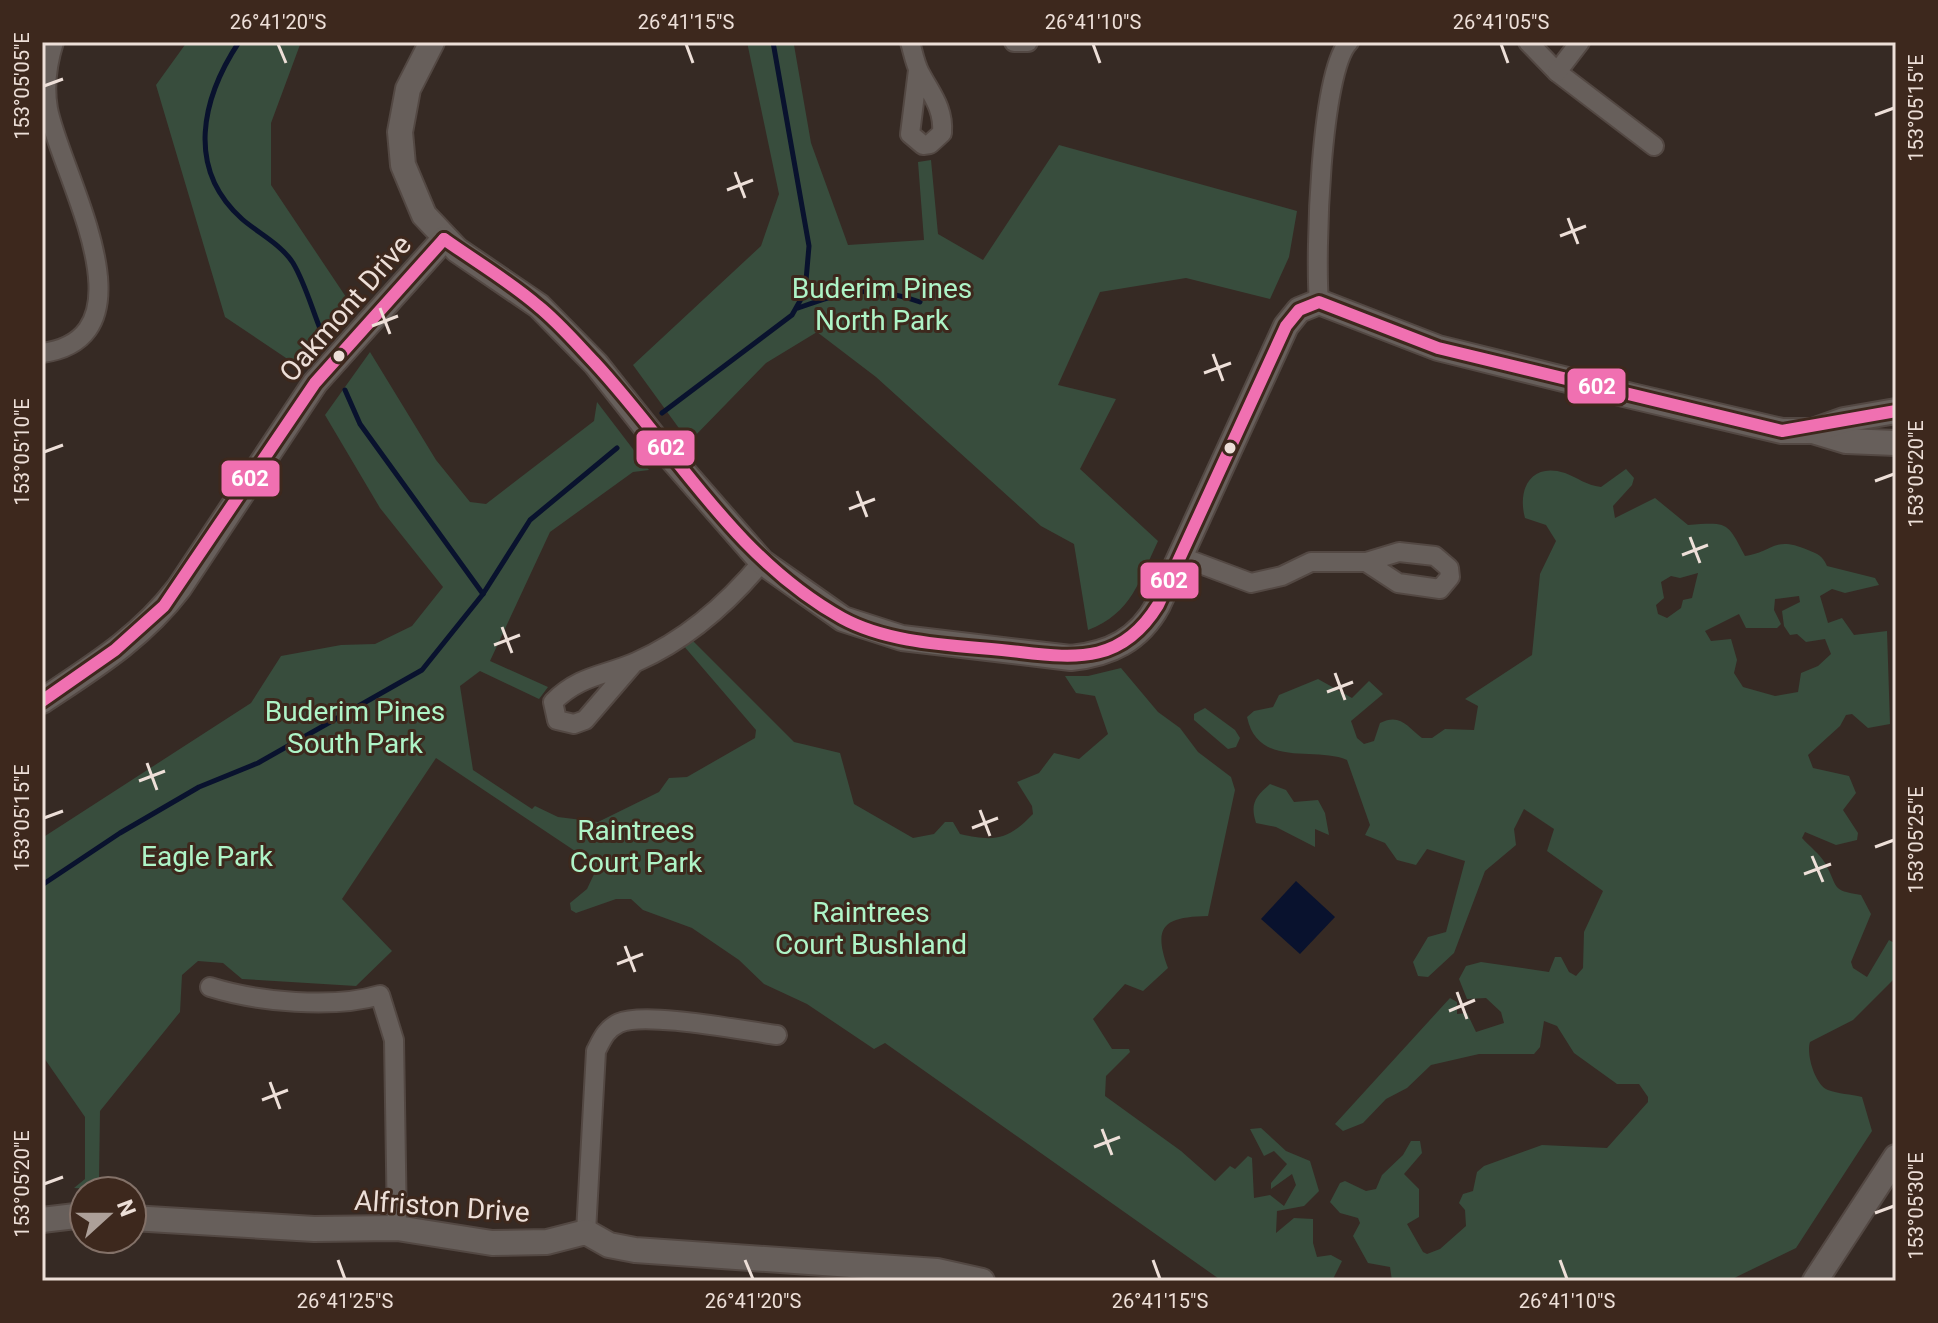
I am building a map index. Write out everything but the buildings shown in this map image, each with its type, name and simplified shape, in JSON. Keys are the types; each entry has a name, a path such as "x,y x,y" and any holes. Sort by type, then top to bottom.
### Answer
{"street":[{"path":"432,42 408,89 402,116 401,147 416,201 444,239 548,315 596,364 660,445 762,562 843,619 902,638 1071,658 1097,655 1130,640 1149,622 1286,326 1299,310 1319,302 1438,348 1782,431 1813,431 1846,441 1896,443"},
{"path":"910,42 918,70"},
{"path":"1014,42 1028,42"},
{"path":"1319,302 1318,220 1333,74 1349,42"},
{"path":"1528,42 1557,72 1654,146"},
{"path":"1557,72 1580,42"},
{"path":"42,353 64,347 86,330 94,318 101,289 96,259 49,111 46,91 49,49"},
{"name":"Oakmont Drive","path":"42,701 113,654 153,621 179,588 315,383 444,239"},
{"path":"1813,431 1844,420 1896,411"},
{"path":"1179,556 1221,575 1251,583 1282,576 1311,562 1366,562"},
{"path":"634,663 681,637 718,608 762,562"},
{"path":"210,987 244,997 356,1002 380,995 394,1040 397,1228"},
{"path":"777,1035 647,1019 621,1022 604,1034 596,1051 586,1232 609,1245 635,1250 937,1271 982,1281"},
{"path":"1815,1281 1896,1157"},
{"path":"42,1220 68,1217"},
{"name":"Alfriston Drive","path":"148,1219 314,1229 397,1228 472,1242 500,1243 547,1242 586,1232"}],"green space":[{"path":"187,42 301,42 271,123 271,185 348,300 292,362 225,317 156,85"},
{"name":"Buderim Pines North Park","path":"747,42 803,42 794,45 811,143 848,245 924,240 918,162 931,160 938,234 983,260 1059,145 1297,211 1289,257 1270,299 1186,278 1100,292 1058,385 1116,399 1080,469 1158,541 1132,594 1115,615 1103,623 1088,630 1074,544 1041,526 876,377 817,332 766,363 689,442 633,365 761,246 779,194"},
{"path":"370,352 436,460 470,502 486,504 594,421 597,402 649,470 633,472 550,532 490,661 548,687 539,699 480,671 460,686 473,770 532,809 535,806 558,817 598,822 659,792 669,778 687,777 755,738 756,730 683,645 691,639 794,742 840,753 854,804 913,838 934,834 945,822 953,822 960,834 1000,837 1016,829 1033,814 1032,806 1017,782 1039,773 1054,753 1079,759 1108,734 1095,696 1076,693 1065,676 1088,676 1121,668 1158,712 1180,728 1198,752 1231,777 1235,790 1208,916 1181,918 1166,926 1161,942 1168,968 1143,991 1125,984 1093,1019 1112,1049 1129,1049 1130,1052 1106,1076 1105,1096 1181,1151 1215,1181 1230,1166 1235,1169 1248,1156 1252,1158 1254,1198 1270,1195 1284,1206 1296,1185 1292,1174 1271,1189 1271,1183 1287,1164 1274,1151 1264,1156 1250,1129 1261,1128 1286,1151 1310,1161 1319,1191 1304,1206 1277,1211 1276,1233 1294,1218 1313,1219 1313,1243 1317,1257 1331,1255 1342,1261 1332,1281 1222,1281 885,1043 874,1049 807,1004 764,984 739,960 692,928 643,910 631,899 616,899 576,913 571,910 570,903 587,889 596,870 593,863 436,758 342,899 392,951 356,986 242,979 223,963 198,961 182,975 180,1012 100,1111 99,1175 85,1175 85,1117 42,1055 42,838 251,703 281,656 341,645 375,644 412,626 443,587 380,508 325,415"},
{"path":"1626,469 1634,478 1632,485 1613,506 1615,518 1655,498 1688,525 1712,524 1730,530 1745,556 1788,544 1819,555 1827,566 1875,578 1879,585 1845,593 1832,589 1820,596 1828,623 1842,618 1854,635 1887,631 1890,724 1868,728 1852,714 1846,715 1840,726 1808,755 1813,768 1849,776 1856,793 1843,810 1858,833 1857,840 1836,845 1805,832 1802,838 1823,860 1837,886 1861,895 1871,914 1851,962 1853,968 1867,977 1889,940 1896,944 1896,977 1853,1020 1810,1042 1809,1047 1819,1082 1828,1090 1862,1097 1872,1131 1796,1248 1728,1281 1392,1281 1390,1267 1368,1263 1353,1236 1360,1223 1358,1218 1340,1213 1330,1202 1340,1183 1345,1181 1366,1191 1376,1189 1382,1175 1403,1155 1411,1141 1420,1141 1422,1153 1404,1174 1419,1189 1419,1217 1407,1224 1427,1254 1440,1249 1466,1226 1465,1210 1459,1203 1463,1194 1473,1191 1477,1172 1484,1166 1542,1145 1607,1148 1648,1102 1639,1084 1617,1084 1574,1053 1557,1026 1544,1021 1540,1047 1534,1054 1479,1054 1431,1065 1407,1088 1386,1099 1363,1123 1343,1131 1335,1124 1450,998 1457,1002 1457,1014 1467,1013 1476,1032 1504,1023 1501,1012 1486,998 1467,999 1459,979 1466,966 1481,962 1549,972 1555,957 1561,957 1569,972 1576,976 1583,968 1584,932 1603,891 1547,851 1554,829 1524,809 1514,829 1516,845 1485,871 1454,953 1428,977 1418,976 1413,962 1428,937 1446,932 1465,861 1427,849 1416,865 1397,860 1385,843 1365,835 1370,825 1347,760 1275,750 1263,744 1253,733 1247,717 1254,711 1273,707 1279,695 1318,679 1352,698 1369,681 1383,694 1351,721 1357,738 1364,744 1374,741 1380,723 1387,720 1399,720 1422,738 1432,738 1445,729 1474,730 1478,706 1465,699 1532,655 1540,574 1556,541 1546,525 1525,518 1523,497 1529,480 1543,471 1553,471 1601,487","holes":["1698,573 1692,598 1683,600 1681,608 1667,618 1658,614 1656,605 1664,598 1661,582 1671,576 1680,578","1799,596 1800,602 1782,611 1784,626 1790,635 1797,634 1806,642 1825,639 1831,654 1818,666 1801,673 1798,692 1775,696 1743,687 1734,673 1737,660 1731,639 1711,641 1705,631 1739,614 1746,628 1777,628 1781,624 1774,610 1775,599"]},
{"path":"1205,708 1235,730 1240,738 1236,747 1228,749 1194,720 1194,714"},
{"path":"1270,784 1286,790 1294,802 1318,800 1325,813 1329,835 1315,829 1315,847 1276,827 1256,823 1255,801"}],"water":[{"path":"1296,881 1335,917 1300,954 1261,919"}],"waterway":[{"path":"239,42 216,86 209,109 205,132 206,155 212,178 224,199 242,219 276,244 293,263 321,331"},
{"path":"662,413 792,315 805,292 809,246 773,42"},
{"path":"798,308 858,292 887,293 920,302"},
{"path":"345,390 360,424 483,594"},
{"path":"42,885 120,833 199,787 258,763 422,670 483,594 530,520 617,448"}],"transit line":[{"name":"602","path":"444,239 515,288 560,326 623,396 737,534 769,565 842,618 883,634 929,643 1062,656 1098,652 1115,647 1130,637 1158,605 1286,326 1299,310 1319,302 1438,348 1782,431 1896,411"},
{"name":"602","path":"42,701 115,650 164,606 315,383 444,239"}],"park label":[{"name":"Buderim Pines South Park","path":"355,727"},
{"name":"Raintrees Court Park","path":"636,846"},
{"name":"Eagle Park","path":"207,856"},
{"name":"Raintrees Court Bushland","path":"871,928"}]}
